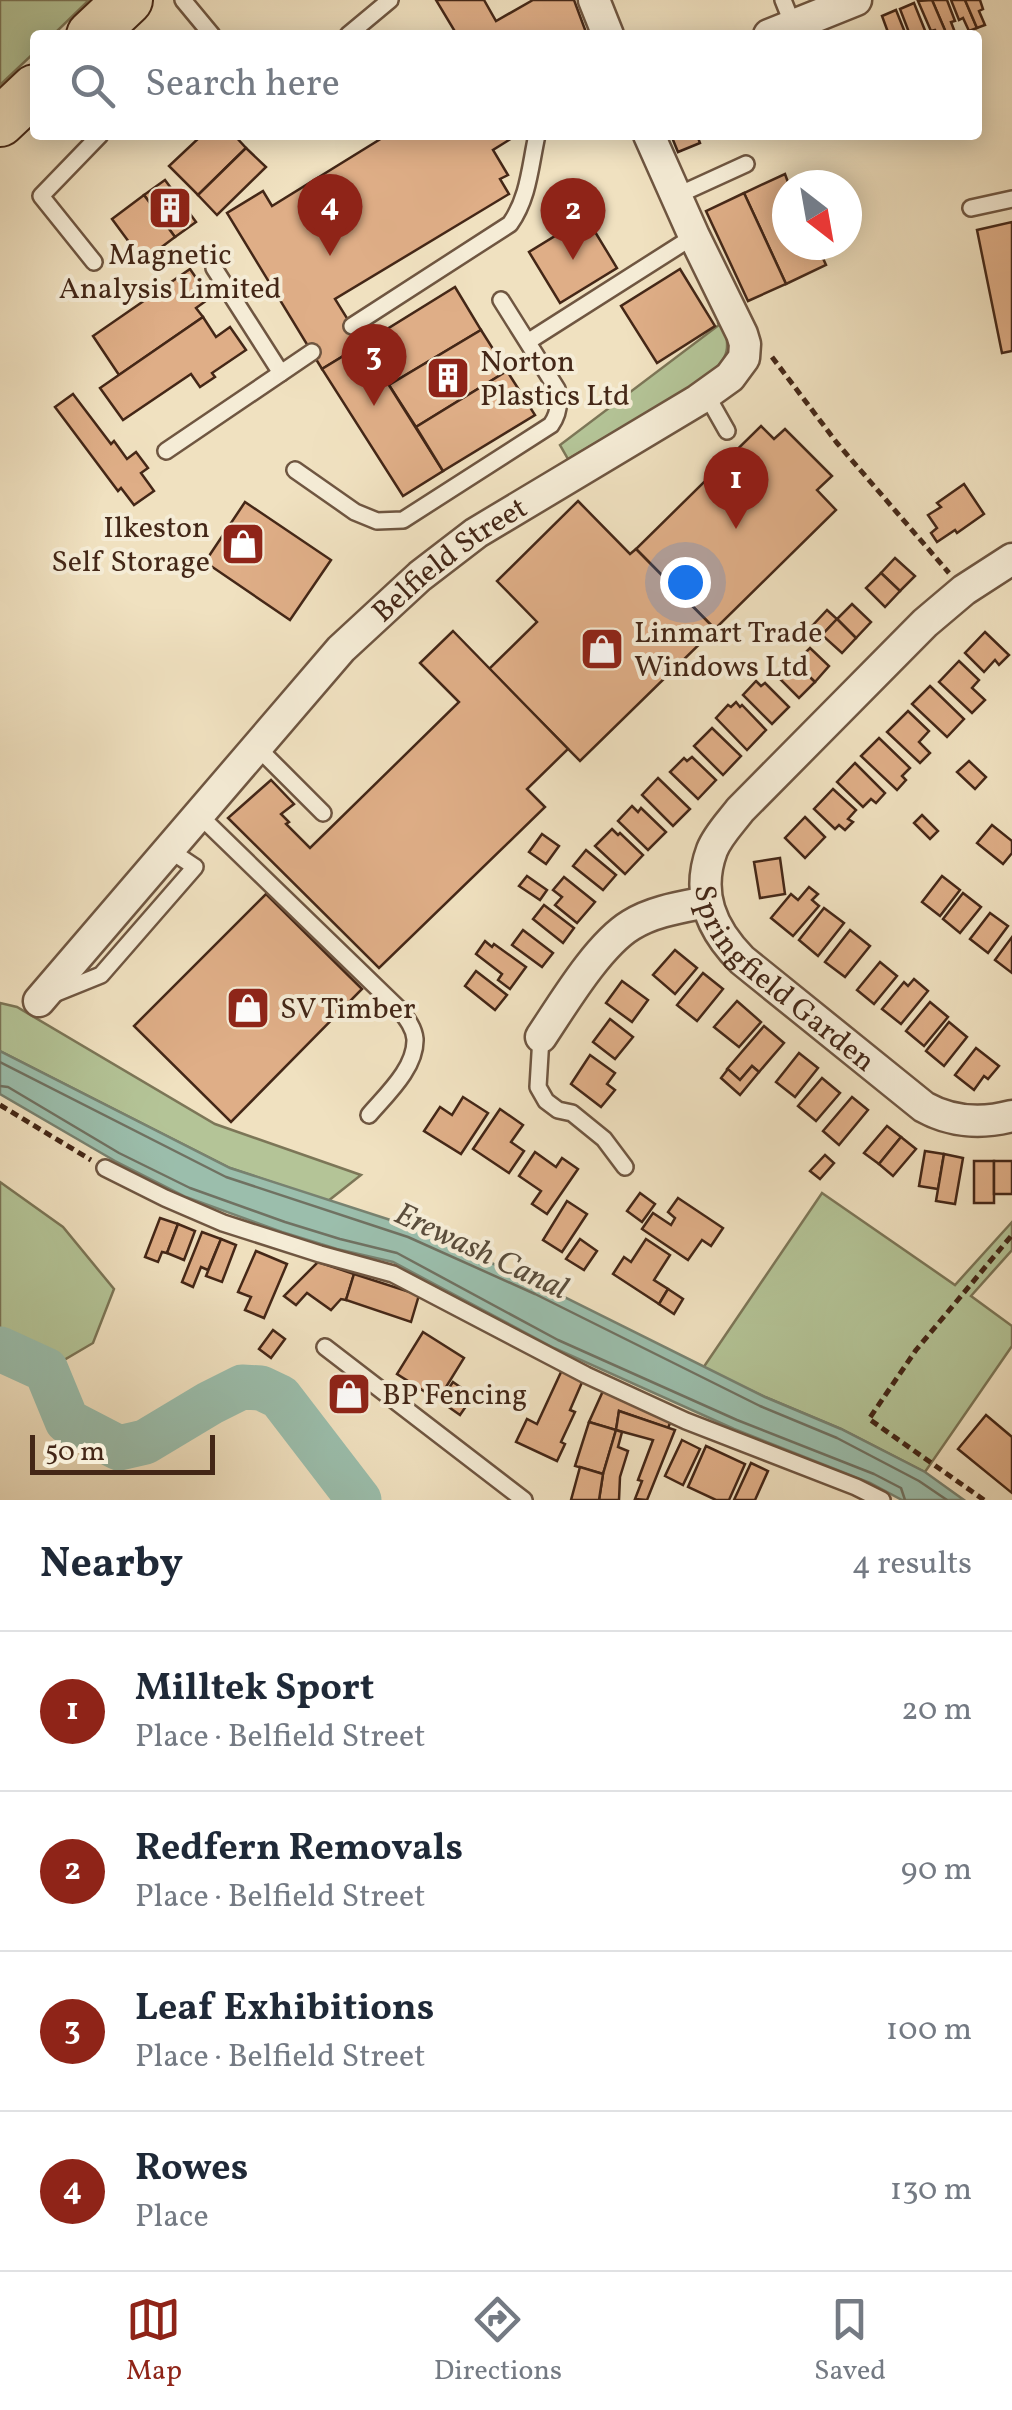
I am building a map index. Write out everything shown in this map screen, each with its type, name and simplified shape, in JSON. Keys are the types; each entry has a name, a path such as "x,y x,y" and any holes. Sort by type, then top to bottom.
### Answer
{"main road":[{"path":"96,30 128,0"},
{"path":"0,122 30,93"}],"street":[{"path":"594,0 606,30"},
{"path":"781,20 856,0"},
{"path":"651,140 742,334"},
{"name":"Belfield Street","path":"39,1001 341,649 476,533 706,394 736,371 744,358 742,334"},
{"name":"Springfield Garden","path":"1012,560 964,590 925,623 740,810 718,838 706,880 707,902 715,927 726,944 924,1107 938,1115 967,1121 987,1122 1012,1116"},
{"path":"540,1037 589,968 623,930 645,918 707,902"}],"lane":[{"path":"183,0 203,30"},
{"path":"354,30 390,0"},
{"path":"94,262 42,196 95,140"},
{"path":"352,326 510,224 526,192 536,140"},
{"path":"676,196 746,164"},
{"path":"971,208 1012,199"},
{"path":"529,341 694,236"},
{"path":"214,268 281,372"},
{"path":"295,470 355,512 378,521 403,520 551,425 557,417 557,389 501,300"},
{"path":"166,451 312,352"},
{"path":"706,394 727,431"},
{"path":"256,746 323,813"},
{"path":"198,814 410,1024 415,1041 412,1055 396,1084 369,1115"},
{"path":"540,1037 538,1087 546,1101 558,1110 572,1113 595,1131 625,1167"},
{"path":"106,1168 223,1222 393,1274 686,1421 856,1486 882,1500"},
{"path":"324,1348 524,1500"}],"path":[{"path":"742,334 764,344 837,443 964,590"},
{"path":"0,1105 106,1168"},
{"path":"984,1500 869,1419 916,1350 1012,1235"}],"shaded area":[{"path":"0,0 89,0 58,30 30,30 30,57 0,85"},
{"path":"722,320 726,354 711,373 568,459 560,445"},
{"path":"0,1003 17,1007 215,1124 361,1175 328,1201 230,1168 0,1051"},
{"path":"0,1182 63,1227 114,1289 93,1343 52,1367 0,1348"},
{"path":"822,1193 955,1285 1012,1222 1012,1250 971,1296 1012,1326 1012,1346 925,1472 841,1429 703,1368"}],"water":[{"path":"0,1051 230,1168 412,1227 540,1285 765,1397 841,1429 925,1472 964,1500 902,1500 554,1348 393,1262 282,1232 186,1197 0,1094"}],"building":[{"path":"436,0 484,0 496,21 533,0 574,0 585,30 454,30"},
{"path":"932,0 947,0 955,21 951,22 954,30 945,30"},
{"path":"932,0 945,30 931,30 918,1"},
{"path":"951,0 965,0 977,28 969,30 963,18 959,20"},
{"path":"965,0 980,0 983,9 979,11 985,25 977,28"},
{"path":"914,3 925,30 908,30 900,9"},
{"path":"896,10 904,30 887,30 882,16"},
{"path":"197,140 239,140 246,148 198,195 169,166"},
{"path":"379,140 509,140 493,150 508,175 500,179 509,194 335,299 363,344 322,369 227,213 263,191 272,206"},
{"path":"673,140 699,140 700,143 678,152"},
{"path":"246,148 266,167 217,215 198,195"},
{"name":"Magnetic Analysis Limited","path":"165,180 196,222 175,237 144,195"},
{"path":"772,180 772,254 744,193"},
{"path":"744,193 786,284 748,301 706,211"},
{"path":"144,195 175,237 143,261 112,219"},
{"path":"586,217 617,268 560,303 529,252"},
{"path":"1012,222 1012,351 1002,353 977,230"},
{"path":"775,260 824,260 826,265 786,284"},
{"path":"190,269 210,298 196,308 203,317 119,375 93,336"},
{"path":"680,269 715,326 657,363 621,306"},
{"path":"455,287 481,330 389,385 363,344"},
{"path":"203,317 216,337 230,327 246,350 212,373 215,377 200,387 191,374 123,420 100,388"},
{"name":"Norton Plastics Ltd","path":"481,330 507,371 416,427 389,385"},
{"path":"363,344 443,471 403,496 322,369"},
{"path":"507,371 535,415 443,471 416,427"},
{"path":"73,394 111,444 114,441 127,459 136,452 148,468 141,473 154,491 134,505 121,488 118,491 55,407"},
{"path":"761,426 774,439 785,429 832,476 817,490 836,510 715,629 636,549"},
{"path":"964,484 984,514 937,542 931,533 937,528 928,515 941,507 937,503"},
{"name":"Linmart Trade Windows Ltd","path":"578,501 630,554 636,549 715,629 580,761 489,669 537,622 497,581"},
{"path":"245,502 331,560 290,620 205,562"},
{"path":"895,558 915,576 900,591 881,573"},
{"path":"881,573 900,591 885,607 866,588"},
{"path":"852,604 871,622 856,638 837,619"},
{"path":"827,610 837,619 822,635 813,625"},
{"path":"837,619 856,638 842,653 822,635"},
{"path":"453,631 568,749 527,789 545,807 379,968 228,818 271,780 294,804 281,814 289,822 286,824 310,848 459,702 420,663"},
{"path":"985,632 1009,655 999,665 995,660 984,672 965,653"},
{"path":"810,648 829,666 815,682 795,663"},
{"path":"959,661 979,680 972,688 985,700 972,713 939,682"},
{"path":"795,663 815,682 799,698 780,679"},
{"path":"756,681 761,686 765,683 789,707 772,724 743,695"},
{"path":"930,686 964,719 947,737 912,704"},
{"path":"736,702 766,730 747,750 716,718"},
{"path":"908,711 929,731 919,742 930,753 920,763 887,732"},
{"path":"712,728 741,756 723,775 694,746"},
{"path":"879,738 910,768 897,790 861,756"},
{"path":"692,757 716,780 698,799 670,772 684,758 687,761"},
{"path":"969,761 986,777 975,789 957,772"},
{"path":"855,763 885,793 876,803 871,799 863,807 837,782"},
{"path":"658,778 690,809 673,826 642,795"},
{"path":"833,789 856,810 848,819 853,822 845,830 839,825 835,829 814,809"},
{"path":"632,806 638,812 641,808 666,832 648,850 618,821"},
{"path":"922,815 938,831 930,839 914,823"},
{"path":"805,817 825,837 805,858 785,838"},
{"path":"992,825 1012,841 1012,853 1003,864 977,843"},
{"path":"612,829 643,855 625,874 595,846"},
{"path":"542,834 559,846 546,864 529,852"},
{"path":"586,850 616,875 603,890 573,866"},
{"path":"780,858 785,894 760,898 754,862"},
{"path":"527,876 547,890 540,900 519,886"},
{"path":"942,876 960,890 940,916 922,902"},
{"path":"564,877 595,902 577,923 555,905 562,897 553,890"},
{"path":"809,887 818,894 812,900 819,906 793,936 771,918 791,894 798,900"},
{"path":"963,893 981,907 960,933 943,919"},
{"name":"SV Timber","path":"266,894 362,989 231,1122 134,1026"},
{"path":"544,905 574,928 563,943 533,919"},
{"path":"824,908 844,923 818,956 799,940"},
{"path":"990,913 1008,926 988,953 970,939"},
{"path":"523,930 553,953 542,967 512,945"},
{"path":"850,930 870,946 845,977 825,962"},
{"path":"1012,937 1012,973 995,960"},
{"path":"485,941 526,967 510,989 498,980 502,974 476,954"},
{"path":"675,950 697,968 675,994 653,975"},
{"path":"880,962 897,976 874,1004 857,990"},
{"path":"476,971 507,995 495,1010 465,986"},
{"path":"703,973 723,989 697,1021 677,1005"},
{"path":"914,979 928,991 901,1024 882,1009 904,982 908,986"},
{"path":"622,981 648,1000 632,1022 606,1003"},
{"path":"737,1001 761,1022 739,1047 714,1027"},
{"path":"930,1002 948,1017 924,1046 906,1031"},
{"path":"610,1019 633,1037 615,1059 593,1042"},
{"path":"949,1022 967,1037 944,1066 926,1051"},
{"path":"764,1026 784,1043 759,1072 752,1066 740,1080 727,1069"},
{"path":"976,1048 999,1066 988,1079 984,1076 974,1090 955,1075"},
{"path":"799,1053 818,1068 795,1097 776,1082"},
{"path":"590,1055 615,1073 607,1084 615,1090 601,1107 571,1084"},
{"path":"752,1066 759,1072 740,1095 721,1078 728,1069 740,1080"},
{"path":"822,1078 840,1093 816,1121 798,1106"},
{"path":"463,1097 488,1113 461,1154 424,1131 440,1107 452,1115"},
{"path":"852,1097 868,1110 839,1145 823,1131"},
{"path":"500,1109 523,1125 511,1142 524,1151 509,1173 473,1149"},
{"path":"887,1126 901,1137 879,1164 864,1153"},
{"path":"901,1137 916,1149 893,1176 879,1164"},
{"path":"925,1151 944,1154 938,1189 919,1186"},
{"path":"535,1152 556,1167 562,1158 578,1169 547,1214 532,1204 541,1191 519,1176"},
{"path":"944,1154 963,1158 955,1204 936,1201"},
{"path":"825,1155 834,1163 820,1179 810,1171"},
{"path":"974,1161 994,1161 994,1203 974,1203"},
{"path":"994,1161 1012,1161 1012,1194 994,1194"},
{"path":"640,1193 655,1204 642,1222 627,1211"},
{"path":"678,1198 723,1228 711,1246 702,1240 688,1260 642,1229 653,1213 671,1225 675,1218 668,1212"},
{"path":"567,1201 587,1214 562,1252 543,1240"},
{"path":"160,1218 178,1224 167,1253 162,1252 158,1262 145,1257"},
{"path":"178,1224 195,1231 184,1260 167,1253"},
{"path":"202,1232 221,1239 208,1270 201,1267 193,1287 182,1282"},
{"path":"221,1239 236,1245 222,1282 206,1276"},
{"path":"580,1239 597,1251 584,1270 566,1259"},
{"path":"646,1239 670,1255 654,1280 668,1289 659,1304 613,1274 624,1257 631,1262"},
{"path":"256,1251 287,1264 264,1318 245,1310 251,1297 238,1292"},
{"path":"318,1262 354,1274 346,1300 341,1299 331,1310 307,1293 296,1305 284,1296"},
{"path":"354,1274 419,1295 411,1322 346,1300"},
{"path":"668,1289 683,1299 674,1314 659,1304"},
{"path":"273,1330 285,1339 271,1358 259,1349"},
{"path":"423,1332 464,1358 438,1400 397,1374"},
{"path":"562,1370 583,1380 570,1410 575,1412 557,1461 516,1442 527,1419 537,1424"},
{"path":"453,1382 473,1396 460,1415 440,1401"},
{"path":"603,1391 671,1421 668,1428 619,1411 616,1430 589,1422"},
{"path":"619,1411 675,1430 647,1500 635,1499 653,1440 616,1430"},
{"path":"986,1415 1012,1437 1012,1493 958,1449"},
{"path":"589,1422 616,1430 603,1474 575,1466"},
{"path":"616,1430 622,1432 618,1447 628,1451 620,1477 619,1500 599,1500 603,1474"},
{"path":"682,1440 700,1449 683,1485 665,1476"},
{"path":"706,1446 745,1464 729,1500 716,1500 688,1487"},
{"path":"751,1463 768,1471 755,1500 734,1500"},
{"path":"580,1467 603,1474 599,1500 571,1500"}],"waterway":[{"path":"0,1349 46,1370 67,1421 119,1448 145,1442 242,1387 261,1388 280,1397 359,1500"}],"place":[{"name":"Magnetic Analysis Limited","path":"170,208"},
{"name":"Rowes","path":"330,256"},
{"name":"Redfern Removals","path":"573,260"},
{"name":"Norton Plastics Ltd","path":"448,378"},
{"name":"Leaf Exhibitions","path":"374,406"},
{"name":"Milltek Sport","path":"736,529"},
{"name":"Ilkeston Self Storage","path":"243,544"},
{"name":"Linmart Trade Windows Ltd","path":"602,649"},
{"name":"SV Timber","path":"248,1008"},
{"name":"BP Fencing","path":"349,1394"}],"water label":[{"name":"Erewash Canal","path":"482,1250"}]}
